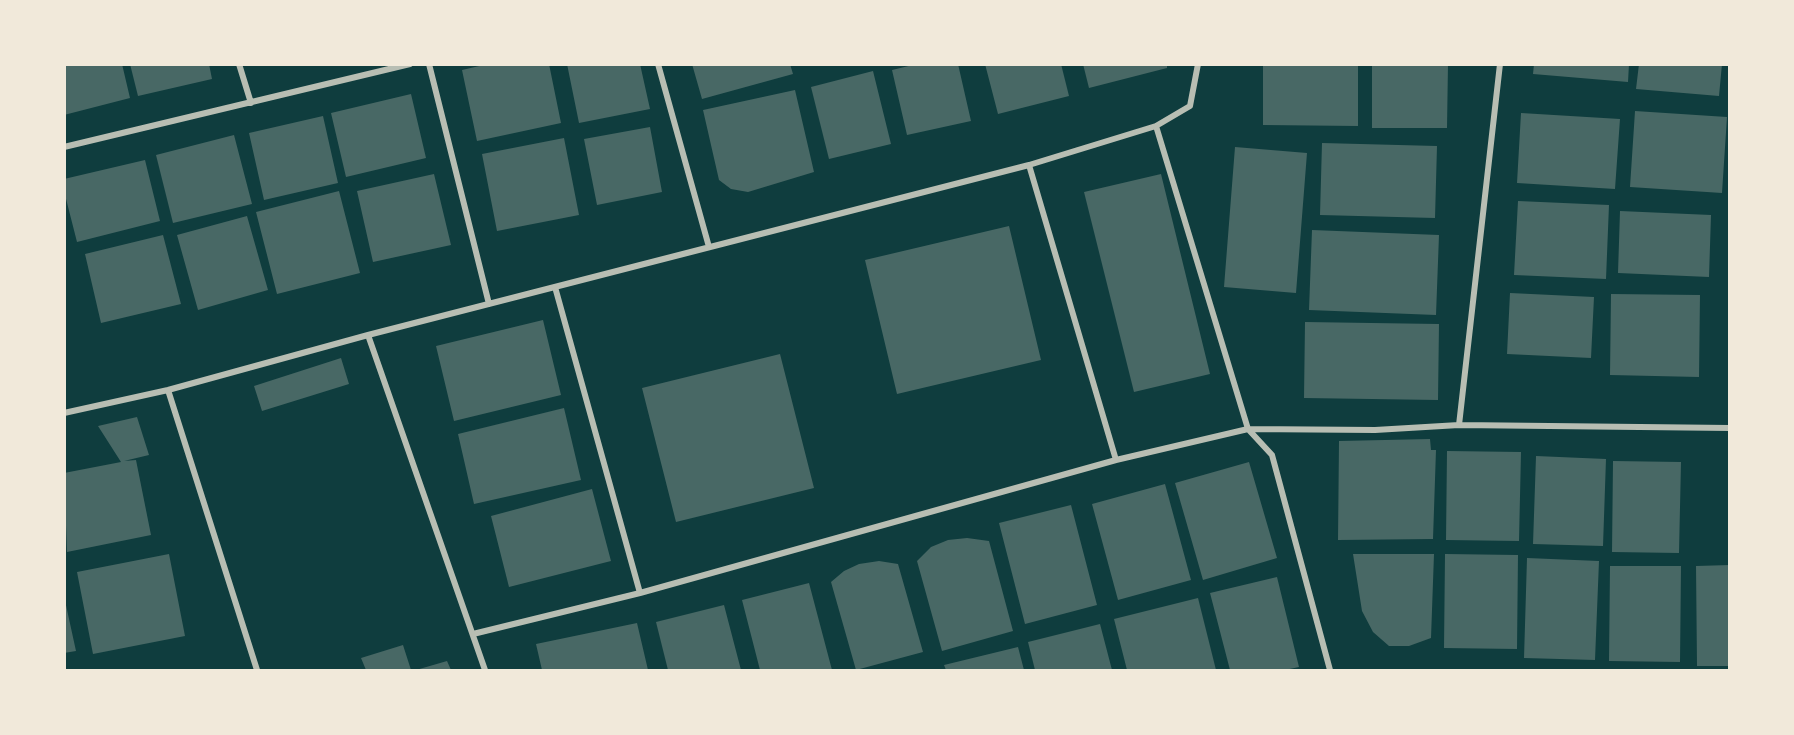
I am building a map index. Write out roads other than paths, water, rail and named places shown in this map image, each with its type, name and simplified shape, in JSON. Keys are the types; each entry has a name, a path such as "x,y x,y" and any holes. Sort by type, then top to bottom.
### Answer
{"street":[{"path":"239,64 251,103"},
{"path":"64,147 410,64"},
{"path":"429,64 489,304"},
{"path":"658,64 709,247"},
{"path":"64,413 168,390 368,335 1029,165 1156,126 1190,106 1198,64"},
{"path":"1459,425 1500,64"},
{"path":"1156,126 1248,429 1272,455 1330,670"},
{"path":"1029,165 1116,460"},
{"path":"555,287 639,593"},
{"path":"368,335 485,670"},
{"path":"168,390 257,670"},
{"path":"473,634 639,593 1116,460 1248,429 1375,430 1459,425 1730,428"}]}
